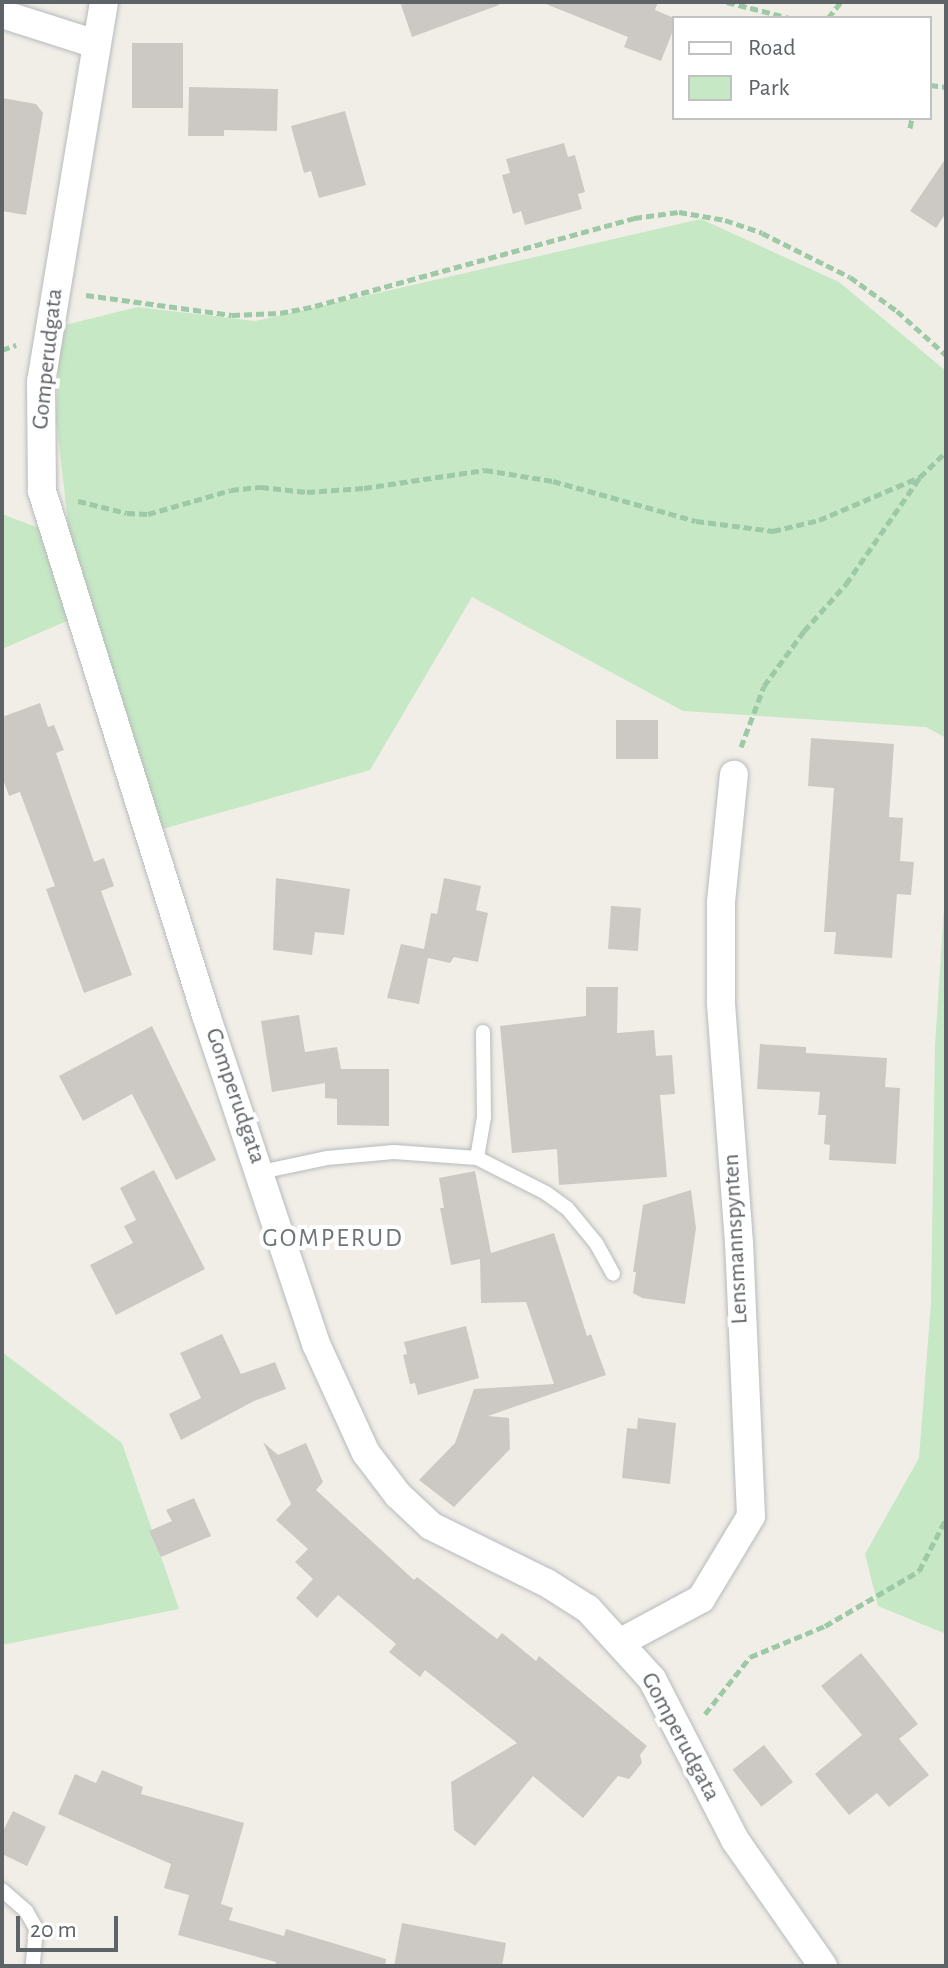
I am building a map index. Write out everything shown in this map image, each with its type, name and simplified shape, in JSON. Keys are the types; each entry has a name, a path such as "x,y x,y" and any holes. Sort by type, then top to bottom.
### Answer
{"street":[{"name":"Gomperudgata","path":"104,2 41,381 42,491 62,566 316,1344 366,1453 398,1495 431,1526 547,1583 588,1609 652,1679 735,1840 823,1966"},
{"path":"2,14 96,44"},
{"name":"Lensmannspynten","path":"621,1642 701,1599 751,1516 739,1243 721,1001 721,902 734,775"}],"lane":[{"path":"477,1158 484,1117 483,1032"},
{"path":"261,1172 327,1158 394,1152 477,1158 546,1193 567,1208 596,1243 613,1274"},
{"path":"2,1890 26,1911 36,1928 33,1966"}],"path":[{"path":"727,2 782,16"},
{"path":"910,128 912,120"},
{"path":"54,290 232,315 280,313 359,295 634,218 679,212 725,220 799,249 837,270 897,311 946,355"},
{"path":"734,775 744,734 764,686 804,631 846,584 920,477 946,452"},
{"path":"42,491 93,506 148,514 231,490 261,487 307,492 364,488 485,470 553,481 696,521 773,531 808,524 920,477"},
{"path":"684,1740 750,1657 825,1626 919,1571 946,1519"}],"green space":[{"path":"701,219 839,282 946,371 946,738 926,727 683,711 472,597 370,770 159,830 83,614 2,649 2,514 70,540 56,418 61,326 137,307 255,321"},
{"path":"946,877 946,1634 878,1606 865,1554 919,1458 931,1302 935,1046"},
{"path":"2,1352 122,1443 179,1609 2,1645"}],"building":[{"path":"400,2 498,2 499,5 412,37"},
{"path":"541,2 658,2 655,10 672,17 672,33 661,61 624,47 628,37"},
{"path":"132,43 183,43 183,108 132,108"},
{"path":"189,87 278,89 277,131 224,130 224,136 188,136"},
{"path":"2,98 36,104 43,113 26,215 2,211"},
{"path":"345,111 366,185 319,198 311,171 304,173 291,126"},
{"path":"564,143 568,157 575,155 585,192 578,194 582,209 525,225 521,211 513,214 502,175 510,173 506,159"},
{"path":"946,158 946,213 936,228 910,211"},
{"path":"40,703 48,727 54,725 64,750 56,753 94,862 104,858 114,886 101,891 132,975 84,993 46,889 55,886 20,792 9,796 2,776 2,717"},
{"path":"616,720 658,720 658,759 616,759"},
{"path":"811,738 894,744 889,817 903,818 900,861 914,862 911,895 897,894 892,958 834,954 836,932 824,932 834,788 808,786"},
{"path":"276,878 350,889 344,935 315,932 312,955 273,950"},
{"path":"444,878 481,886 476,910 488,913 478,962 454,957 450,963 428,958 419,1004 387,998 401,944 424,949 431,913 437,914"},
{"path":"611,906 641,908 638,951 608,949"},
{"path":"586,987 618,987 617,1033 654,1030 656,1056 672,1055 675,1094 660,1095 667,1177 559,1185 557,1149 512,1153 500,1026 586,1016"},
{"path":"299,1015 305,1052 337,1047 341,1069 389,1069 389,1126 337,1125 337,1099 325,1098 325,1083 272,1092 261,1021"},
{"path":"152,1026 216,1160 176,1180 132,1094 83,1121 59,1076"},
{"path":"760,1044 806,1047 806,1053 887,1058 885,1087 900,1088 896,1164 829,1160 830,1145 824,1144 826,1115 818,1115 820,1092 757,1089"},
{"path":"154,1170 205,1269 116,1315 90,1265 133,1243 124,1226 136,1220 120,1188"},
{"path":"475,1171 491,1253 554,1233 587,1336 591,1334 606,1375 488,1416 509,1418 510,1449 454,1507 419,1480 455,1443 474,1389 554,1384 526,1302 481,1303 480,1259 451,1265 440,1208 444,1208 439,1178"},
{"path":"691,1190 696,1228 685,1304 642,1298 633,1293 636,1272 633,1272 643,1205"},
{"path":"466,1326 479,1378 418,1395 415,1383 410,1384 403,1355 407,1354 404,1342"},
{"path":"222,1334 241,1374 275,1362 286,1389 254,1401 181,1440 169,1414 201,1398 180,1353"},
{"path":"638,1418 676,1423 670,1484 622,1478 627,1428 637,1429"},
{"path":"263,1442 278,1455 306,1443 323,1482 316,1490 414,1580 417,1577 497,1639 502,1633 536,1661 539,1656 647,1746 640,1755 642,1763 629,1779 618,1776 583,1818 533,1776 475,1846 454,1830 451,1782 517,1743 425,1670 420,1677 389,1652 396,1644 338,1595 317,1618 296,1598 313,1579 295,1562 308,1549 276,1520 291,1504"},
{"path":"194,1498 211,1536 161,1557 149,1531 172,1521 166,1510"},
{"path":"861,1653 918,1724 899,1739 929,1775 889,1807 877,1793 849,1815 815,1774 862,1735 821,1686"},
{"path":"764,1745 793,1782 761,1807 732,1770"},
{"path":"102,1770 143,1787 141,1794 244,1823 221,1904 233,1908 229,1920 284,1936 286,1929 386,1959 385,1966 275,1966 276,1962 178,1935 189,1895 164,1888 171,1864 58,1814 75,1774 96,1783"},
{"path":"13,1811 46,1827 27,1866 2,1854 2,1833"},
{"path":"402,1923 506,1943 502,1966 394,1966"}],"district":[{"name":"GOMPERUD","path":"333,1239"}]}
